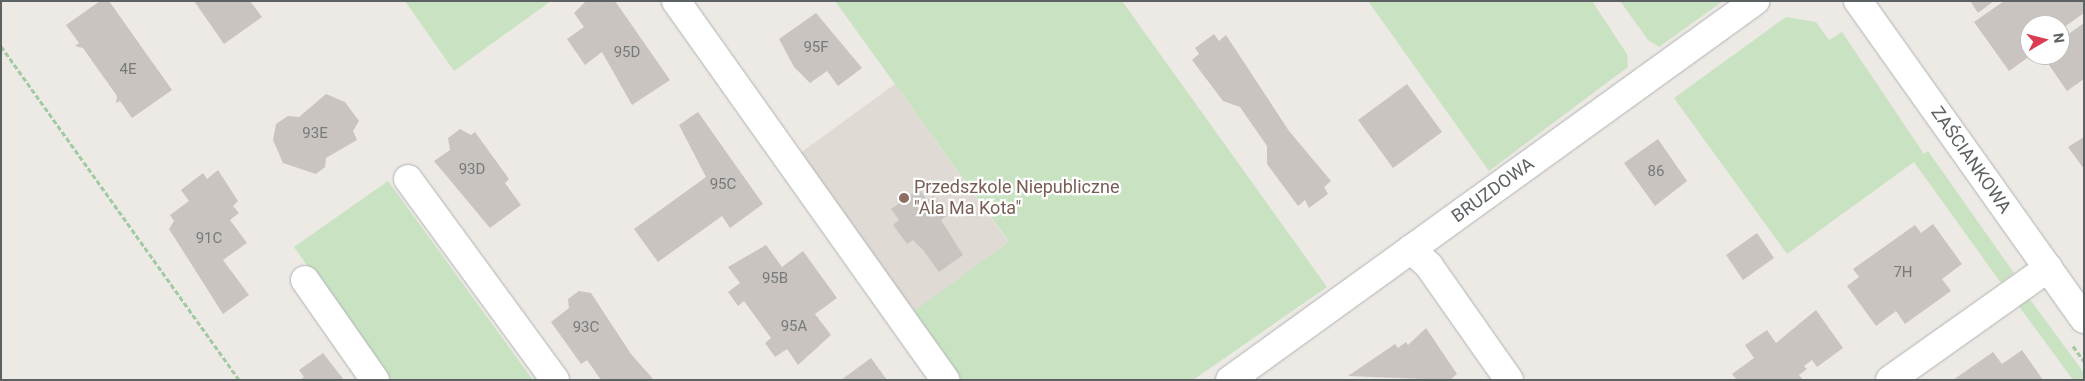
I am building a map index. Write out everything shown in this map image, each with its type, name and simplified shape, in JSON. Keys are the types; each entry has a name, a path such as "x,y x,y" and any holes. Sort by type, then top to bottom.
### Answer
{"street":[{"path":"676,1 945,380"},
{"name":"BRUZDOWA","path":"1230,380 1755,1"},
{"name":"ZAŚCIANKOWA","path":"1858,1 2084,319"},
{"path":"408,179 555,380"},
{"path":"1410,249 1428,266 1509,380"},
{"path":"1890,380 2048,268"},
{"path":"305,280 375,380"}],"path":[{"path":"1,46 239,380"}],"shaded area":[{"name":"Przedszkole Niepubliczne \"Ala Ma Kota\"","path":"895,84 1009,243 912,312 799,154"}],"green space":[{"path":"405,1 551,1 454,71"},
{"path":"835,1 1122,1 1327,287 1193,380 960,380 912,312 1009,242"},
{"path":"1368,1 1592,1 1627,54 1628,67 1489,171"},
{"path":"1620,1 1723,1 1659,47 1648,40"},
{"path":"1786,17 1816,22 1829,40 1842,32 1924,154 1928,151 2014,273 2001,283 1914,162 1787,254 1674,98"},
{"path":"388,181 533,380 389,380 294,247"},
{"path":"2029,298 2084,373 2084,380 2073,380 2018,305"}],"building":[{"path":"100,1 109,1 172,90 132,118 120,101 116,103 117,96 83,48 75,46 79,43 66,25"},
{"path":"194,1 250,1 262,17 224,44"},
{"path":"586,1 615,1 670,80 632,105 602,52 585,65 567,39 584,27 574,13"},
{"path":"1970,1 1994,1 1978,13"},
{"path":"2004,1 2084,1 2084,13 2070,23 2070,15 2020,15 2020,63 2009,71 1974,22"},
{"path":"816,13 862,68 838,86 827,71 810,83 794,67 779,39"},
{"path":"2084,23 2084,79 2067,91 2049,65 2070,65 2070,33"},
{"path":"1214,34 1219,41 1226,35 1289,131 1331,181 1324,187 1328,194 1309,208 1305,200 1298,206 1267,164 1267,146 1240,107 1223,101 1192,60 1199,54 1195,48"},
{"path":"1407,84 1442,132 1393,168 1358,120"},
{"path":"326,94 345,102 359,121 353,131 357,140 326,158 325,167 316,174 283,163 273,140 276,124 288,116 299,117"},
{"path":"698,112 763,204 730,228 722,216 658,262 634,229 706,177 679,125"},
{"path":"460,129 471,135 475,132 509,179 505,183 521,205 490,228 434,161 450,150 448,138"},
{"path":"2084,137 2084,169 2068,147"},
{"path":"1658,139 1687,181 1655,206 1624,163"},
{"path":"218,170 238,201 233,206 239,213 230,220 247,243 223,260 249,295 223,314 169,229 174,221 170,215 189,201 181,190 203,173 207,179"},
{"path":"919,189 927,200 933,196 947,215 941,220 963,255 939,272 923,250 913,240 907,244 893,225 899,220 891,209"},
{"path":"1933,224 1962,264 1942,279 1951,291 1905,324 1896,311 1876,326 1847,286 1859,277 1853,269 1915,225 1921,233"},
{"path":"1757,233 1774,258 1743,280 1726,255"},
{"path":"766,245 782,267 803,251 837,298 815,314 831,335 798,365 787,349 775,357 765,343 771,338 744,301 738,306 728,292 740,283 728,267"},
{"path":"579,291 591,293 631,354 654,380 601,380 587,360 581,364 551,322 569,308 568,299"},
{"path":"1816,310 1843,348 1817,367 1812,360 1804,366 1807,369 1799,375 1803,380 1737,380 1732,374 1754,358 1745,345 1767,330 1776,343"},
{"path":"1426,328 1457,374 1450,380 1348,376 1395,344 1398,348 1406,342 1408,345"},
{"path":"2022,350 2043,380 1953,380 1993,352 2002,364"},
{"path":"323,353 344,380 300,380 304,377 299,370"},
{"path":"871,358 887,380 841,380"}],"place":[{"name":"Przedszkole Niepubliczne \"Ala Ma Kota\"","path":"904,198"}]}
